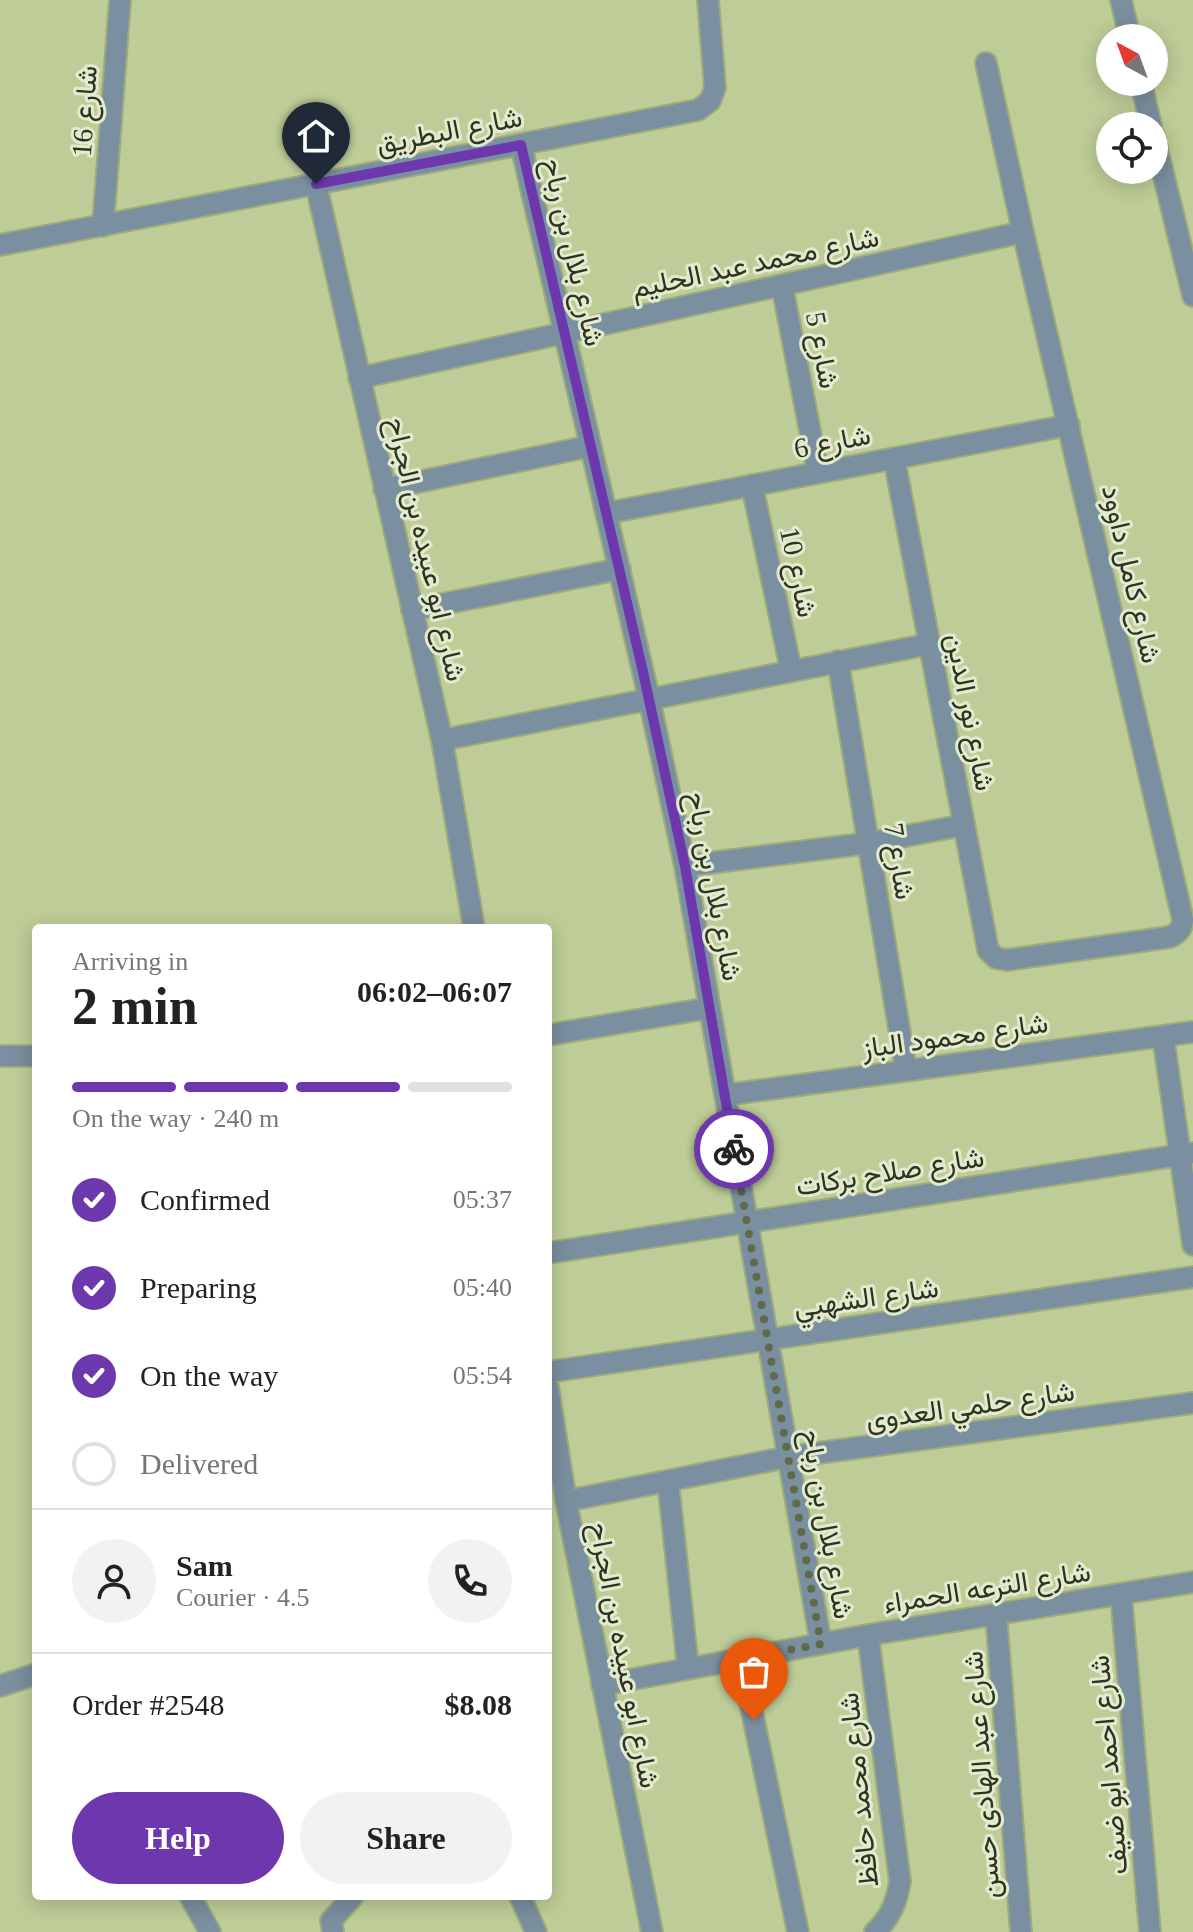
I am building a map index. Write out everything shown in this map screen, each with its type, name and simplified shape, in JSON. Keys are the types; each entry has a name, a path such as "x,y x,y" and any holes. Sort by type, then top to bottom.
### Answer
{"street":[{"name":"شارع 16","path":"103,226 120,0"},
{"name":"شارع البطريق","path":"0,245 698,110 705,106 715,88 708,0"},
{"path":"1121,0 1127,24"},
{"name":"شارع كامل داوود","path":"986,63 1183,926 1170,937 1012,959"},
{"name":"شارع بلال بن رباح","path":"521,145 620,569 685,866 821,1644"},
{"name":"شارع ابو عبيده بن الجراح","path":"316,184 442,740 473,924"},
{"path":"1166,184 1193,296"},
{"name":"شارع محمد عبد الحليم","path":"359,378 1023,232"},
{"name":"شارع 5","path":"782,285 818,473"},
{"name":"شارع 6","path":"607,513 1069,425"},
{"path":"384,489 591,446"},
{"name":"شارع نور الدين","path":"894,458 988,950 996,958 1012,959"},
{"name":"شارع 10","path":"752,485 791,670"},
{"path":"412,610 620,569"},
{"path":"442,740 930,644"},
{"name":"شارع 7","path":"838,661 906,1070"},
{"path":"685,866 869,843 964,825"},
{"path":"552,1034 709,1008"},
{"name":"شارع محمود الباز","path":"725,1095 1193,1032"},
{"path":"1163,1036 1187,1154 1193,1245"},
{"path":"0,1056 32,1056"},
{"name":"شارع صلاح بركات","path":"552,1252 1187,1154"},
{"name":"شارع الشهبي","path":"552,1371 1193,1277"},
{"name":"شارع حلمي العدوى","path":"566,1501 788,1457 1193,1403"},
{"name":"شارع ابو عبيده بن الجراح","path":"552,1442 652,1932"},
{"path":"668,1481 688,1668"},
{"name":"شارع الترعه الحمراء","path":"602,1685 868,1635 1193,1582"},
{"name":"شارع احمد ابو ضيف","path":"1121,1594 1150,1932"},
{"name":"شارع عبد الهادى حسن","path":"996,1614 1021,1932"},
{"name":"شارع محمد حافظ","path":"868,1635 900,1881 890,1914 875,1932"},
{"path":"741,1659 798,1932"},
{"path":"0,1686 32,1675"},
{"path":"192,1900 210,1932"},
{"path":"333,1932 331,1921 349,1900"},
{"path":"522,1900 536,1932"}],"way so far":[{"path":"734,1149 821,1644 741,1659 754,1720"}],"route":[{"path":"316,184 521,145 685,866 734,1149"}]}
